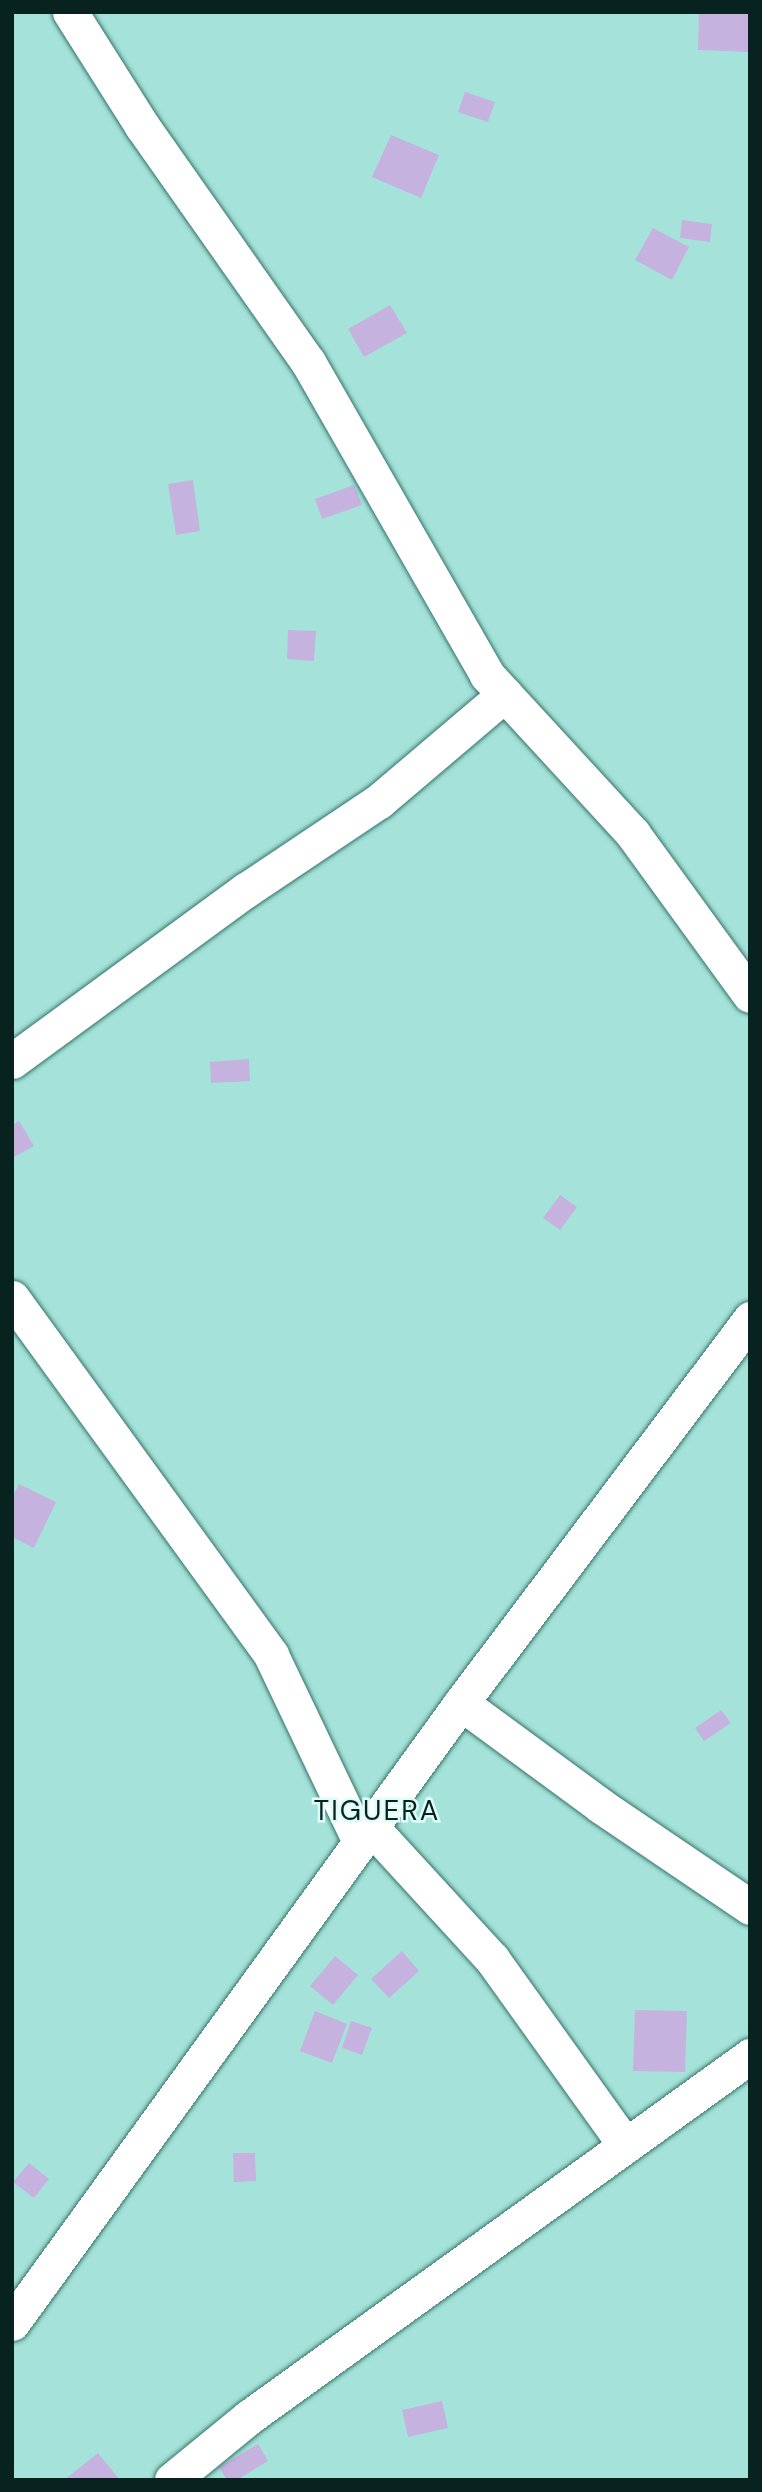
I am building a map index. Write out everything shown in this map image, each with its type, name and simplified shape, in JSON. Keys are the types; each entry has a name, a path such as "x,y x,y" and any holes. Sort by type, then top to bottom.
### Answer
{"street":[{"path":"70,12 142,126 308,362 487,675 633,834 750,995"},
{"path":"12,1061 246,890 379,801 505,694"},
{"path":"12,1298 271,1655 365,1835 484,1949 625,2145"},
{"path":"12,2323 461,1703 750,1319"},
{"path":"461,1703 601,1807 750,1907"},
{"path":"172,2480 249,2417 750,2056"}],"building":[{"path":"699,12 750,12 750,52 698,50"},
{"path":"465,92 495,102 488,122 458,112"},
{"path":"391,135 439,155 421,198 372,177"},
{"path":"682,220 712,224 710,242 680,238"},
{"path":"653,228 689,247 672,280 635,260"},
{"path":"390,305 407,333 364,357 348,329"},
{"path":"193,480 200,531 176,535 168,484"},
{"path":"354,485 362,505 322,519 315,499"},
{"path":"288,630 316,631 314,661 287,659"},
{"path":"249,1059 250,1081 211,1083 210,1062"},
{"path":"19,1121 34,1146 12,1158 12,1125"},
{"path":"560,1195 577,1207 560,1230 543,1218"},
{"path":"19,1484 56,1502 34,1548 12,1537 12,1497"},
{"path":"721,1710 731,1723 704,1741 695,1728"},
{"path":"402,1951 419,1971 389,1998 371,1979"},
{"path":"335,1956 358,1975 333,2005 310,1986"},
{"path":"635,2010 687,2011 685,2072 633,2071"},
{"path":"315,2011 347,2024 332,2063 300,2051"},
{"path":"351,2021 372,2028 362,2055 342,2048"},
{"path":"233,2153 255,2153 256,2181 234,2182"},
{"path":"29,2163 49,2179 34,2198 13,2182"},
{"path":"442,2401 448,2428 408,2437 402,2410"},
{"path":"258,2444 268,2461 237,2480 227,2480 219,2467"},
{"path":"98,2453 120,2480 64,2480"}],"district":[{"name":"TIGUERA","path":"377,1811"}]}
